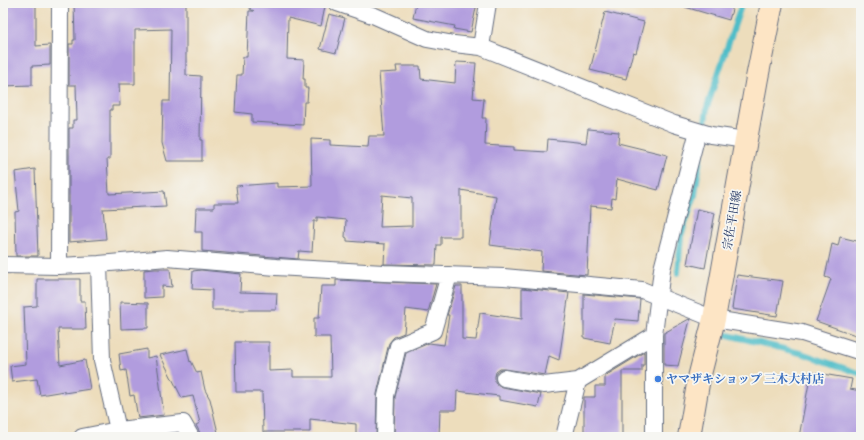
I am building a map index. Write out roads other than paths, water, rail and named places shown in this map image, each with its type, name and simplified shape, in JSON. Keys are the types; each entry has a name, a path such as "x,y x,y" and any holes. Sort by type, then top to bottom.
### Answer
{"main road":[{"name":"宗佐平田線","path":"689,437 699,378 714,319 772,3"}],"street":[{"path":"59,266 60,3"},
{"path":"337,3 375,16 427,39 481,47 674,124 712,135 746,140"},
{"path":"481,47 488,3"},
{"path":"654,437 654,335 658,296 662,269 698,131"},
{"path":"3,265 59,266 167,258 276,267 384,273 504,276 642,290 714,319 802,333 861,352"},
{"path":"99,264 102,360 117,433"},
{"path":"385,437 386,396 398,346 433,331 449,275"},
{"path":"504,378 544,385 578,381 654,335"},
{"path":"564,437 578,381"},
{"path":"82,437 184,423 191,437"}],"waterway":[{"path":"704,131 707,107 742,3"},
{"path":"678,273 681,236 695,195 702,144"},
{"path":"724,334 804,354 861,374"}],"place":[{"name":"ヤマザキショップ 三木大村店","path":"658,379"}]}
